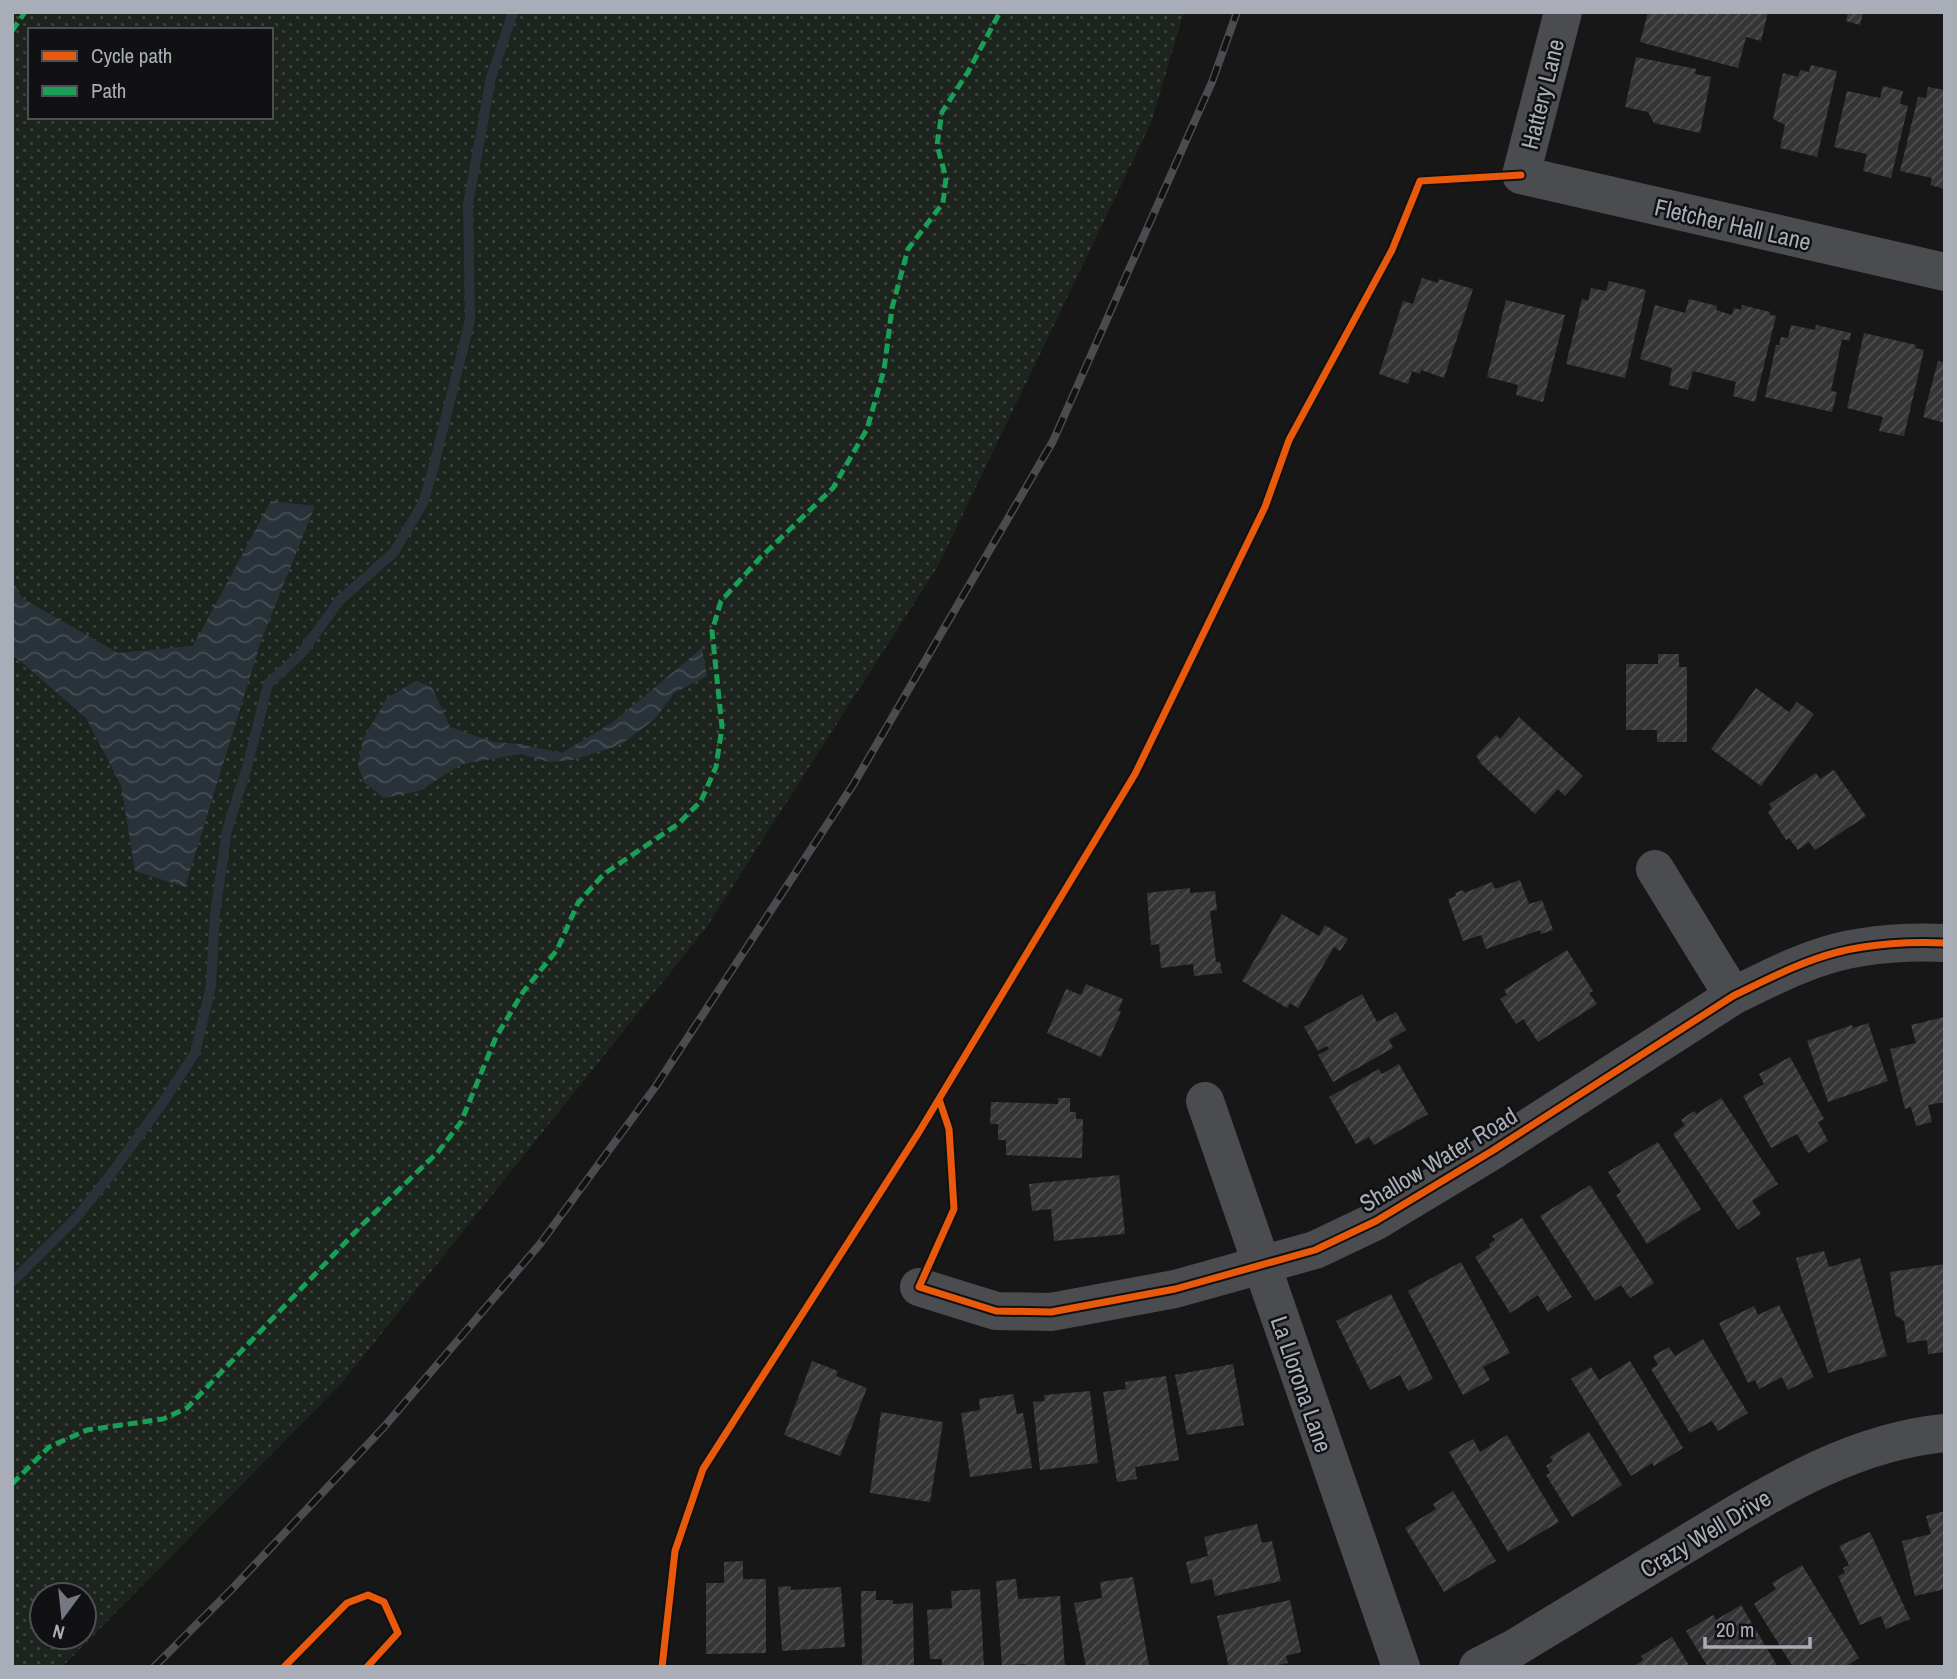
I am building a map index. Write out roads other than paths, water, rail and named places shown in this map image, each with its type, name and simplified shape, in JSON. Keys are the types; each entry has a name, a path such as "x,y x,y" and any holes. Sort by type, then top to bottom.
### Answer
{"street":[{"name":"Hattery Lane","path":"1521,175 1563,12"},
{"name":"Fletcher Hall Lane","path":"1521,175 1945,272"},
{"path":"1655,869 1733,996"},
{"name":"Shallow Water Road","path":"919,1287 996,1311 1051,1312 1175,1289 1315,1250 1376,1221 1551,1114 1733,996 1775,975 1837,952 1919,941 1945,943"},
{"name":"La Llorona Lane","path":"1205,1101 1401,1667"},
{"name":"Crazy Well Drive","path":"1478,1667 1513,1649 1783,1486 1848,1455 1915,1436 1945,1433"}],"water":[{"path":"271,501 315,506 262,638 185,887 135,871 121,785 86,718 12,654 12,581 22,598 118,653 193,646"},
{"path":"702,648 707,676 674,693 655,719 620,745 573,760 549,762 521,754 462,764 419,791 384,798 365,783 358,767 363,739 387,698 416,681 432,687 450,727 493,742 519,744 562,753 613,722"}],"waterway":[{"path":"12,1282 76,1218 164,1101 195,1053 211,986 215,914 227,830 247,767 268,684 300,655 339,601 394,552 423,503 470,320 468,204 491,78 513,12"}],"railway":[{"path":"154,1667 232,1589 384,1427 540,1244 656,1086 853,785 1053,441 1212,82 1237,12"}]}
